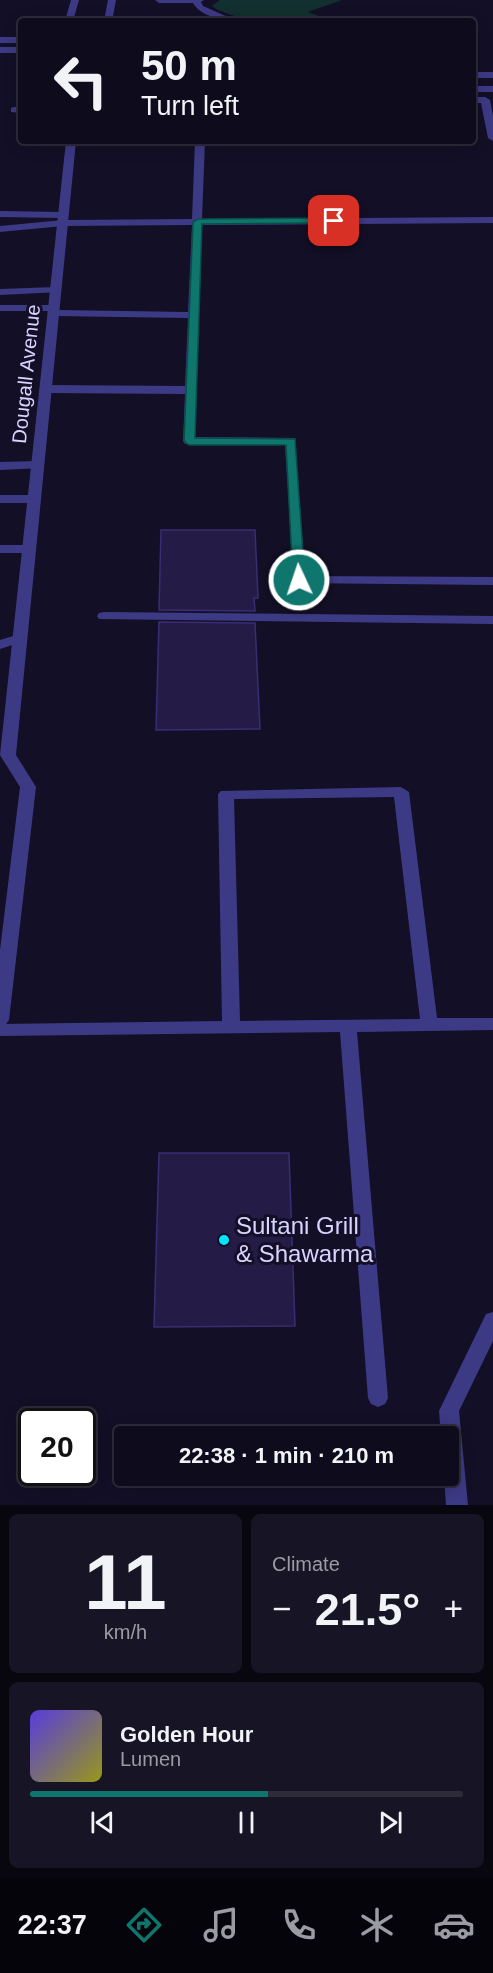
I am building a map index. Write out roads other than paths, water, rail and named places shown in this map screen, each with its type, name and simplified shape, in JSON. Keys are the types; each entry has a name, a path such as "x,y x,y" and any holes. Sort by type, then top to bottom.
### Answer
{"street":[{"path":"70,18 75,0"},
{"path":"109,18 112,0"},
{"path":"159,0 198,1 200,8 225,18"},
{"path":"0,40 18,40"},
{"path":"0,50 18,50"},
{"path":"476,75 493,75"},
{"path":"476,89 493,89"},
{"path":"476,100 485,100 493,138"},
{"name":"Dougall Avenue","path":"0,1020 28,787 4,758 5,735 20,638 71,144"},
{"path":"200,144 189,441 291,441 299,580 493,581"},
{"path":"0,214 63,219 198,222 493,220"},
{"path":"0,230 63,219"},
{"path":"0,292 56,290"},
{"path":"0,308 194,315"},
{"path":"45,389 191,390"},
{"path":"0,466 38,465"},
{"path":"0,500 34,499"},
{"path":"0,549 29,549"},
{"path":"104,616 493,620"},
{"path":"0,645 20,638"},
{"path":"231,1027 226,794 401,792 429,1025"},
{"path":"0,1030 493,1024"},
{"path":"348,1026 378,1398"},
{"path":"457,1505 449,1411 493,1320"}],"place":[{"name":"Sultani Grill & Shawarma","path":"224,1240"}]}
